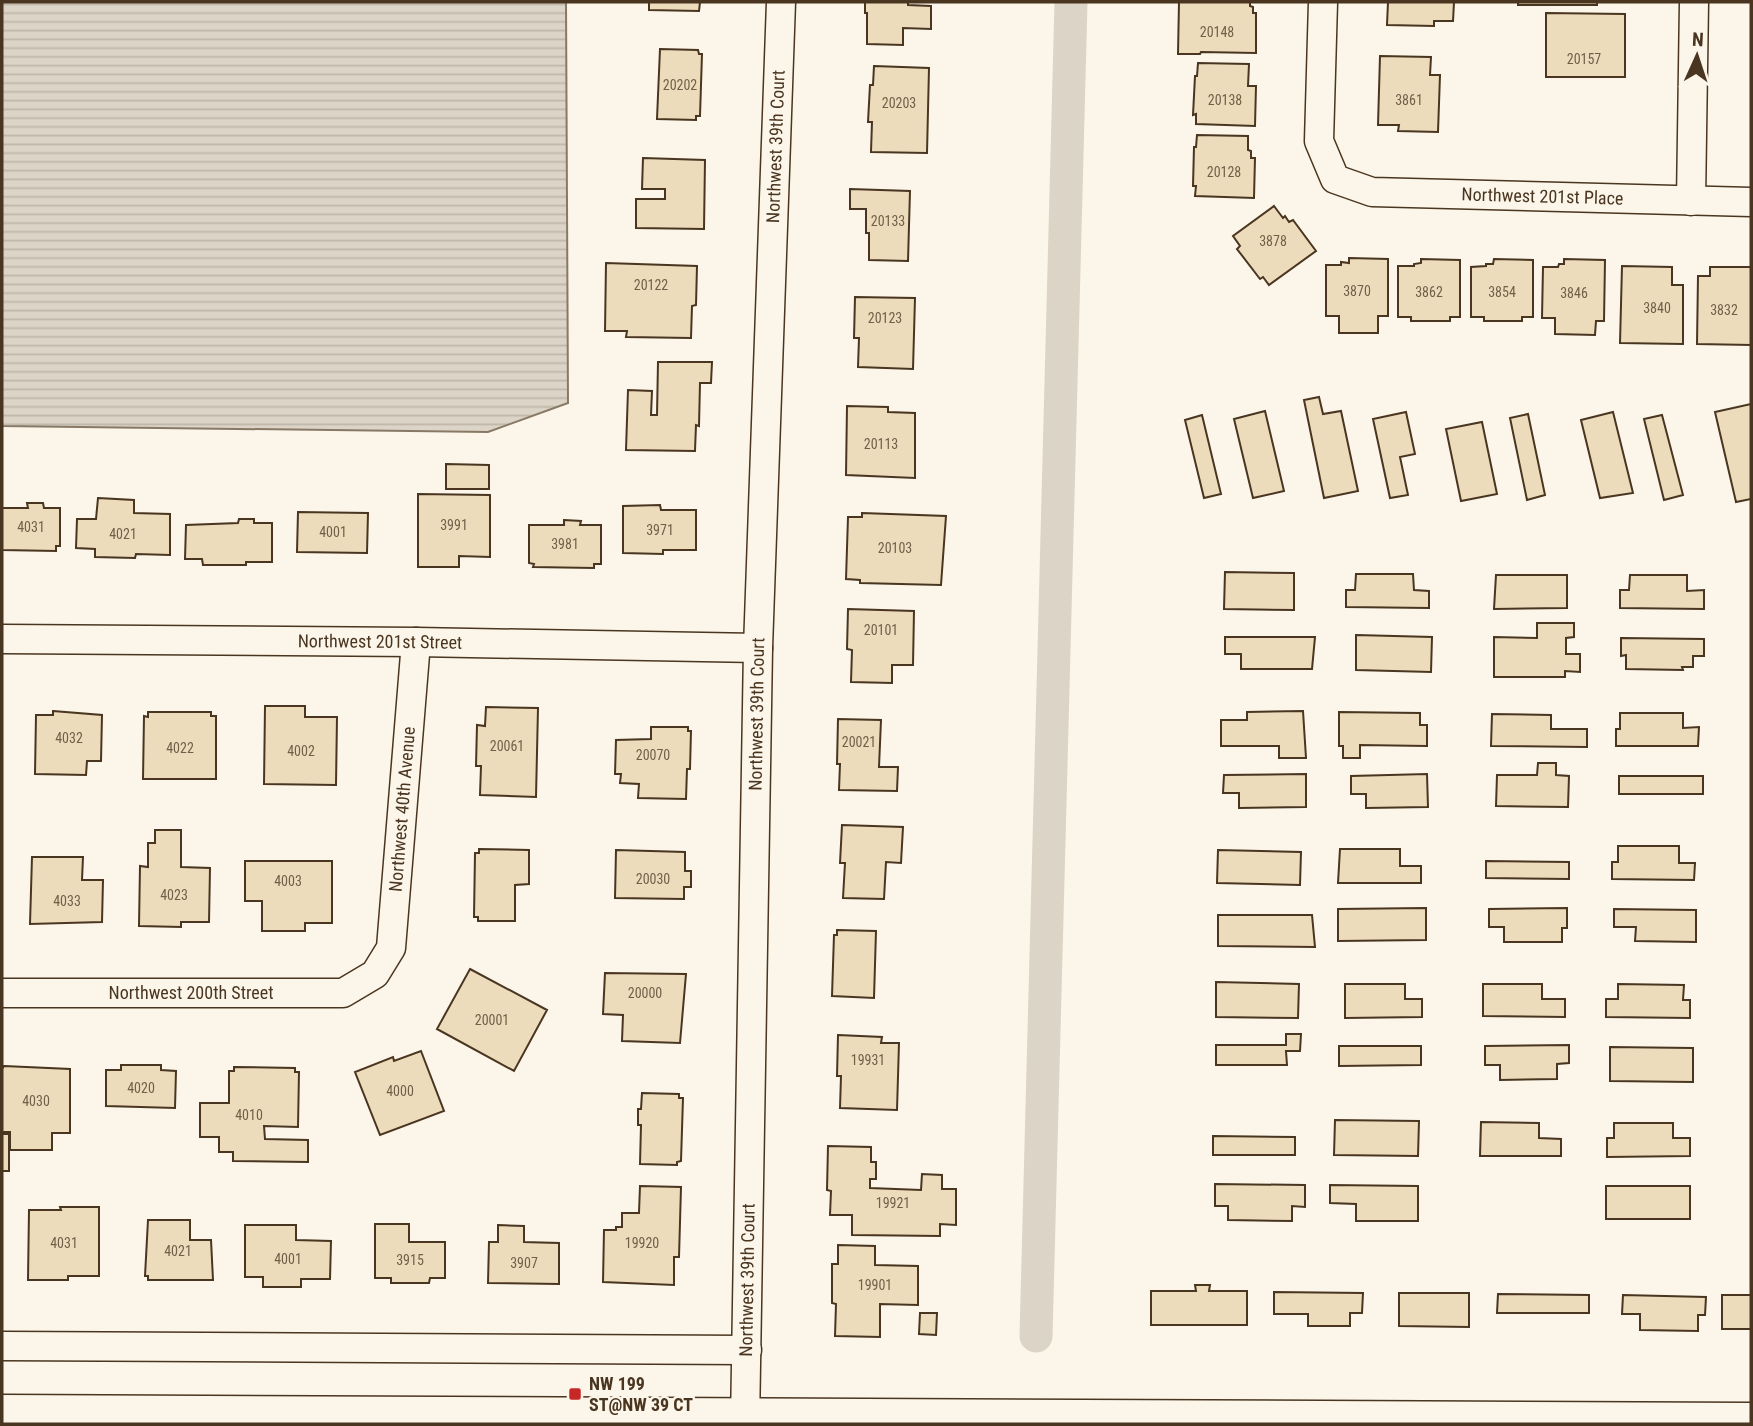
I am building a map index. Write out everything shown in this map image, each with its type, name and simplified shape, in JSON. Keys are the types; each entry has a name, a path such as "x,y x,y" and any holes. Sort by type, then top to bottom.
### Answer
{"main road":[{"path":"8,1417 1299,1423 1751,1422"}],"street":[{"name":"Northwest 39th Court","path":"746,1421 758,648 781,2"},
{"name":"Northwest 201st Place","path":"1323,2 1319,141 1335,180 1372,192 1751,202"},
{"path":"1691,201 1694,2"},
{"name":"Northwest 201st Street","path":"2,639 758,648"},
{"name":"Northwest 40th Avenue","path":"375,974 391,948 416,642"},
{"name":"Northwest 200th Street","path":"2,993 343,993 375,974"},
{"path":"2,1346 747,1350"}],"shaded area":[{"path":"2,2 566,2 568,403 488,432 2,426"}],"building":[{"path":"649,2 700,2 699,11 649,10"},
{"path":"865,2 908,2 908,5 931,6 931,29 903,28 903,45 867,44"},
{"path":"1179,2 1250,2 1253,13 1256,13 1256,53 1178,54"},
{"path":"1388,2 1454,2 1453,21 1434,21 1434,26 1387,25"},
{"path":"1518,2 1597,2 1597,5 1518,5"},
{"path":"1546,13 1625,14 1625,77 1546,77"},
{"path":"660,49 698,50 699,54 702,54 700,116 696,116 696,120 657,119"},
{"path":"1380,56 1431,57 1430,75 1440,75 1438,132 1398,131 1399,125 1378,125"},
{"path":"1198,63 1249,64 1248,86 1256,86 1255,126 1196,124 1196,114 1193,115"},
{"path":"874,66 929,68 927,153 871,152 872,122 868,122"},
{"path":"1197,135 1248,136 1248,150 1251,151 1251,158 1255,158 1254,198 1195,196 1194,147"},
{"path":"643,158 705,160 704,229 636,228 636,199 665,199 665,189 642,189"},
{"path":"850,189 910,191 908,261 869,260 866,209 850,209"},
{"path":"1274,206 1283,218 1285,216 1289,222 1293,220 1316,251 1269,285 1263,277 1260,279 1237,249 1240,246 1233,236"},
{"path":"1349,258 1388,259 1388,316 1378,316 1378,333 1339,333 1339,316 1326,316 1326,265 1349,263"},
{"path":"1421,259 1460,260 1460,317 1450,317 1450,321 1411,321 1411,317 1398,317 1398,266 1414,266 1421,263"},
{"path":"1494,259 1533,260 1533,317 1522,317 1522,321 1484,321 1484,317 1471,317 1471,267 1493,264"},
{"path":"1564,259 1605,260 1604,321 1596,321 1595,335 1555,334 1555,318 1542,318 1543,267 1558,267 1559,264 1564,264"},
{"path":"606,263 697,266 696,305 692,306 691,338 626,337 627,331 605,331"},
{"path":"1622,266 1672,267 1672,285 1683,285 1683,344 1620,343"},
{"path":"1710,267 1751,267 1751,345 1697,344 1698,276 1710,276"},
{"path":"855,297 915,298 913,369 858,367 859,338 854,338"},
{"path":"658,362 712,362 711,383 700,383 699,426 696,425 695,451 626,450 628,390 652,391 651,415 657,415"},
{"path":"1319,397 1323,414 1341,411 1358,491 1324,498 1304,400"},
{"path":"1751,404 1751,499 1736,502 1715,412"},
{"path":"847,406 888,407 888,412 915,413 915,478 846,475"},
{"path":"1265,411 1284,491 1253,498 1234,419"},
{"path":"1406,412 1415,454 1400,457 1408,495 1390,498 1373,419"},
{"path":"1613,412 1633,493 1600,498 1581,420"},
{"path":"1528,414 1545,495 1527,500 1510,418"},
{"path":"1202,415 1221,494 1204,498 1185,420"},
{"path":"1662,415 1683,495 1664,500 1644,419"},
{"path":"1482,422 1497,494 1461,501 1446,429"},
{"path":"446,464 489,465 489,489 446,489"},
{"path":"418,494 490,495 490,557 459,556 459,567 418,567"},
{"path":"98,498 134,500 134,513 170,514 170,555 95,557 95,549 76,548 77,519 96,519"},
{"path":"27,503 43,503 44,508 60,508 60,546 56,546 56,551 2,550 2,508 28,508"},
{"path":"660,505 661,510 696,510 696,550 663,550 663,554 623,553 623,506"},
{"path":"298,512 368,513 367,553 297,552"},
{"path":"862,513 946,516 941,585 860,583 860,580 846,579 848,517 862,517"},
{"path":"239,519 254,519 254,523 272,523 272,562 203,565 202,559 185,559 186,525 238,523"},
{"path":"564,520 581,521 580,525 601,525 601,564 594,564 594,568 533,567 534,564 529,563 529,525 564,525"},
{"path":"1225,572 1294,573 1294,610 1224,609"},
{"path":"1356,574 1413,574 1414,590 1429,591 1429,608 1346,607 1346,590 1355,590"},
{"path":"1496,575 1567,575 1567,608 1494,609"},
{"path":"1630,575 1687,575 1687,591 1704,590 1704,609 1620,608 1620,590 1629,590"},
{"path":"848,609 914,611 913,665 892,665 892,683 851,682 852,650 847,649"},
{"path":"1537,623 1574,623 1574,637 1566,638 1566,654 1580,654 1580,672 1565,671 1565,677 1494,677 1494,637 1537,638"},
{"path":"1356,635 1432,637 1431,672 1356,670"},
{"path":"1225,637 1315,637 1312,669 1241,669 1241,654 1225,654"},
{"path":"1621,638 1704,639 1704,656 1693,656 1693,667 1682,667 1683,670 1626,669 1626,655 1621,656"},
{"path":"265,706 305,706 305,717 337,717 336,785 264,784"},
{"path":"486,707 538,708 536,797 480,795 481,766 476,766 477,725 485,726"},
{"path":"53,711 102,715 101,761 87,761 86,775 35,774 36,715 53,715"},
{"path":"1303,711 1306,758 1279,758 1279,746 1221,746 1221,720 1247,720 1247,712"},
{"path":"148,712 211,712 211,716 216,716 216,779 143,779 144,716 148,717"},
{"path":"1339,712 1420,713 1420,725 1427,725 1427,746 1360,745 1360,758 1343,758 1343,746 1339,746"},
{"path":"1620,713 1683,713 1683,728 1699,727 1698,746 1616,746"},
{"path":"1492,714 1551,715 1551,729 1587,729 1587,747 1491,746"},
{"path":"838,719 881,720 879,767 898,767 897,791 839,790"},
{"path":"651,727 688,727 688,731 691,731 686,799 638,798 639,784 620,783 621,774 615,774 616,740 651,739"},
{"path":"1538,763 1556,763 1556,775 1569,776 1568,807 1496,806 1497,775 1537,775"},
{"path":"1306,774 1306,807 1239,808 1239,793 1223,793 1224,775"},
{"path":"1427,774 1428,807 1366,808 1366,794 1351,794 1351,776"},
{"path":"1619,776 1703,776 1703,794 1619,794"},
{"path":"842,825 903,827 901,863 886,862 884,899 843,898 845,863 840,863"},
{"path":"155,830 181,830 181,867 210,868 209,922 181,922 181,927 139,926 140,866 148,867 148,843 155,843"},
{"path":"1618,846 1679,846 1679,863 1695,863 1694,880 1612,879 1612,862 1618,862"},
{"path":"479,849 529,850 529,884 515,885 515,921 478,921 478,917 474,917 475,853 479,853"},
{"path":"1340,849 1400,849 1400,866 1421,866 1421,883 1338,883"},
{"path":"616,850 685,852 685,871 691,871 691,887 684,887 684,899 615,898"},
{"path":"1218,850 1301,852 1300,885 1217,883"},
{"path":"32,857 83,857 82,880 103,880 102,922 30,924"},
{"path":"245,861 332,861 332,923 305,923 305,931 262,931 262,901 245,901"},
{"path":"1486,861 1569,862 1569,879 1486,878"},
{"path":"1426,908 1426,940 1338,941 1338,909"},
{"path":"1567,908 1567,928 1562,928 1562,942 1504,942 1504,927 1489,927 1489,909"},
{"path":"1614,909 1696,910 1696,942 1635,941 1636,927 1614,927"},
{"path":"1218,915 1312,915 1315,947 1218,946"},
{"path":"837,930 876,931 874,998 832,996 834,935 837,935"},
{"path":"470,969 547,1010 514,1071 437,1029"},
{"path":"605,973 686,974 680,1043 622,1041 623,1015 603,1014"},
{"path":"1216,982 1299,984 1298,1018 1216,1017"},
{"path":"1345,984 1405,984 1405,999 1422,999 1422,1017 1345,1018"},
{"path":"1483,984 1542,984 1542,999 1565,999 1565,1017 1483,1016"},
{"path":"1618,984 1684,985 1683,1000 1690,1000 1690,1018 1606,1017 1606,999 1618,999"},
{"path":"1286,1034 1301,1034 1300,1051 1286,1051 1287,1065 1216,1065 1216,1045 1286,1045"},
{"path":"838,1035 882,1037 881,1043 899,1043 897,1110 840,1108 841,1076 837,1076"},
{"path":"1569,1045 1569,1063 1557,1064 1557,1079 1500,1080 1500,1065 1485,1065 1485,1046"},
{"path":"1339,1046 1421,1046 1421,1065 1339,1066"},
{"path":"1610,1047 1693,1048 1693,1082 1610,1081"},
{"path":"421,1051 444,1111 380,1135 355,1072 393,1057 394,1061"},
{"path":"121,1065 161,1065 161,1070 176,1071 175,1108 106,1106 106,1070 121,1070"},
{"path":"4,1066 70,1069 70,1133 52,1133 52,1150 10,1150 10,1132 2,1132"},
{"path":"234,1067 295,1068 295,1072 299,1072 298,1127 264,1126 265,1139 308,1140 308,1162 233,1161 233,1152 219,1152 219,1137 200,1137 200,1103 229,1103 229,1071 234,1071"},
{"path":"642,1093 679,1094 679,1098 683,1098 681,1161 677,1162 677,1165 640,1164 641,1125 638,1125 638,1109 641,1109"},
{"path":"1335,1120 1419,1121 1418,1156 1334,1155"},
{"path":"1481,1122 1539,1123 1539,1138 1561,1139 1561,1156 1480,1156"},
{"path":"1614,1123 1673,1123 1673,1138 1690,1138 1690,1156 1607,1157 1607,1138 1614,1138"},
{"path":"2,1134 9,1134 9,1171 2,1171"},
{"path":"1213,1136 1295,1137 1295,1155 1213,1155"},
{"path":"828,1146 871,1147 871,1162 876,1162 876,1179 870,1179 870,1188 921,1190 922,1174 942,1175 942,1189 956,1189 956,1225 940,1224 940,1236 852,1235 852,1215 830,1215 831,1191 827,1190"},
{"path":"1215,1184 1305,1185 1305,1207 1292,1206 1292,1221 1228,1220 1228,1206 1215,1206"},
{"path":"1330,1185 1418,1186 1418,1221 1356,1221 1356,1204 1330,1203"},
{"path":"640,1186 681,1187 679,1257 674,1257 674,1285 603,1282 604,1230 622,1227 622,1213 639,1213"},
{"path":"1606,1186 1690,1186 1690,1219 1606,1219"},
{"path":"60,1207 99,1207 99,1276 68,1276 68,1280 28,1280 29,1210 61,1210"},
{"path":"148,1220 190,1220 190,1240 211,1240 213,1280 148,1280 148,1276 145,1276"},
{"path":"375,1224 409,1224 409,1242 445,1242 445,1278 430,1278 429,1283 391,1283 391,1278 375,1278"},
{"path":"245,1225 296,1225 296,1240 331,1241 330,1279 301,1279 301,1287 263,1287 263,1277 245,1277"},
{"path":"498,1225 524,1226 524,1242 559,1243 559,1284 488,1283 489,1242 498,1242"},
{"path":"838,1245 875,1246 875,1265 918,1266 918,1305 880,1304 880,1337 835,1336 836,1304 832,1303 832,1264 838,1264"},
{"path":"1195,1285 1210,1285 1209,1291 1247,1291 1247,1325 1151,1325 1151,1291 1196,1291"},
{"path":"1274,1292 1363,1293 1362,1313 1350,1313 1350,1326 1308,1326 1308,1314 1274,1314"},
{"path":"1399,1293 1469,1293 1469,1327 1399,1326"},
{"path":"1498,1294 1589,1295 1589,1313 1497,1313"},
{"path":"1623,1295 1706,1297 1705,1315 1698,1315 1698,1331 1640,1330 1640,1314 1622,1314"},
{"path":"1722,1295 1751,1295 1751,1329 1722,1329"},
{"path":"920,1313 937,1313 936,1335 919,1334"}],"waterway":[{"path":"1036,1336 1071,2"}],"place":[{"name":"NW 199 ST@NW 39 CT","path":"575,1394"}]}
